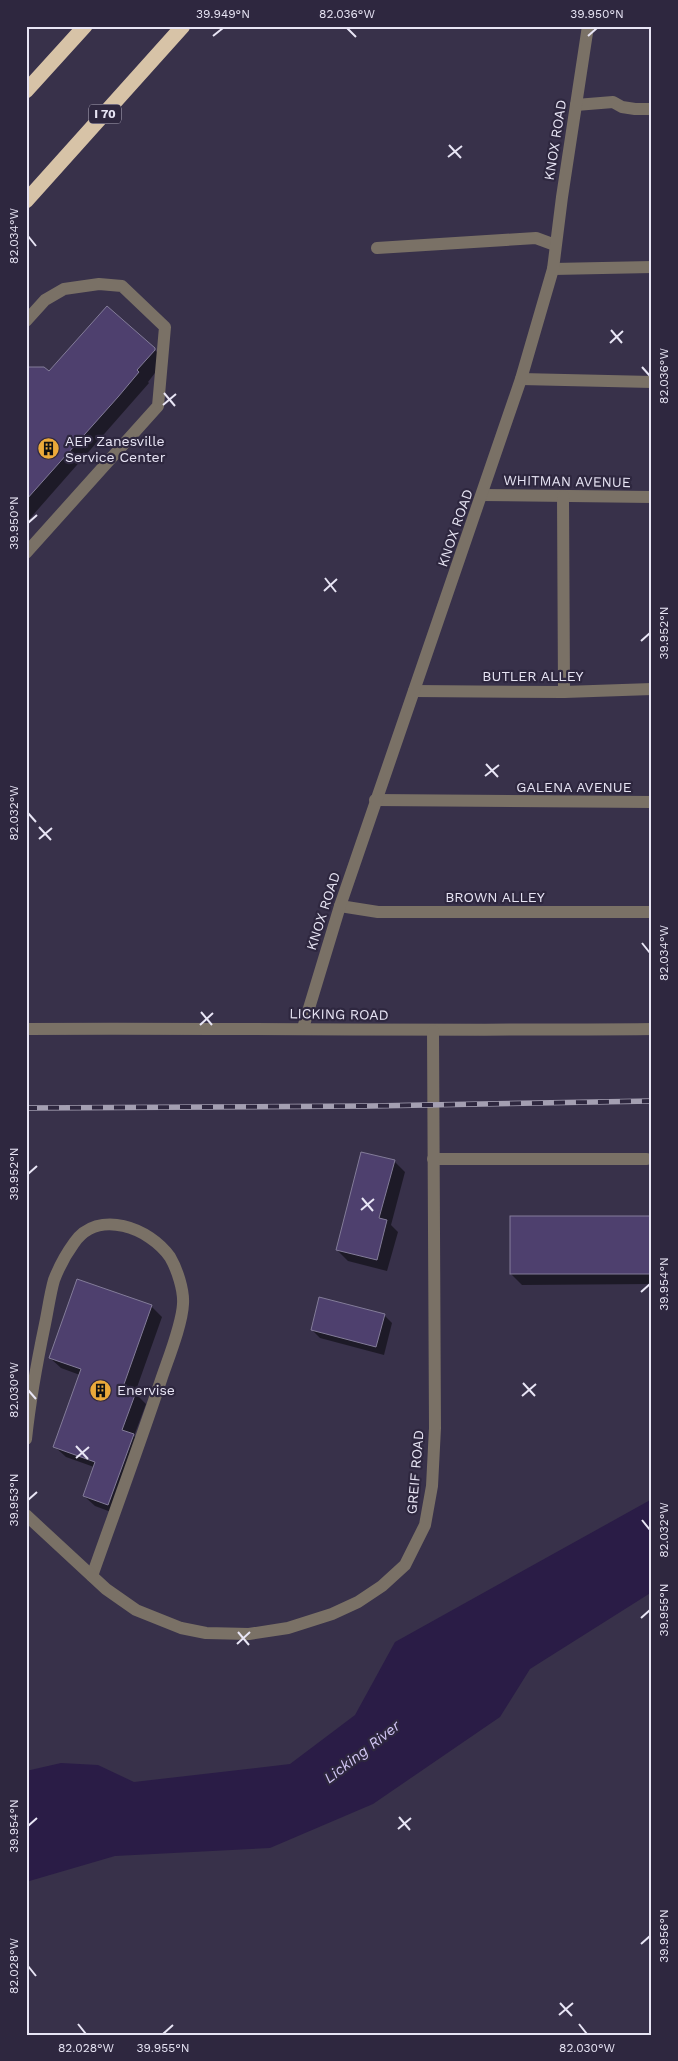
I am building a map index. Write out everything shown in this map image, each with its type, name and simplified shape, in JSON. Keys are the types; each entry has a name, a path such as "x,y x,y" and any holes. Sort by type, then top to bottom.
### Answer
{"highway":[{"path":"26,92 85,26"},
{"name":"I 70","path":"26,201 183,26"}],"street":[{"name":"KNOX ROAD","path":"303,1028 375,800 521,378 553,269 588,26"},
{"path":"576,105 613,102 622,107 635,110 652,109"},
{"path":"377,248 536,238 556,246"},
{"path":"553,269 652,267"},
{"path":"26,321 45,300 64,289 99,284 122,286 166,328 158,406 26,553"},
{"path":"521,378 652,382"},
{"name":"WHITMAN AVENUE","path":"482,495 652,497"},
{"path":"563,496 564,692"},
{"name":"BUTLER ALLEY","path":"414,691 564,692 652,689"},
{"name":"GALENA AVENUE","path":"375,800 652,802"},
{"name":"BROWN ALLEY","path":"340,906 378,912 652,912"},
{"name":"LICKING ROAD","path":"26,1029 303,1028 433,1031 652,1029"},
{"name":"GREIF ROAD","path":"26,1515 106,1589 136,1610 180,1628 206,1633 249,1634 288,1628 332,1614 358,1602 382,1586 405,1565 425,1525 432,1486 435,1428 433,1031"},
{"path":"433,1159 647,1159"},
{"path":"26,1439 40,1348 54,1280 75,1241 97,1225 108,1224 130,1228 152,1239 170,1258 181,1286 183,1304 152,1408 92,1576"}],"water":[{"name":"Licking River","path":"652,1499 652,1592 530,1669 500,1717 373,1804 270,1848 115,1856 26,1882 26,1771 61,1763 98,1765 134,1782 290,1764 355,1715 395,1642"}],"building":[{"name":"AEP Zanesville Service Center","path":"107,306 155,350 137,370 139,372 118,397 26,500 26,367 44,367 49,371"},
{"path":"361,1152 395,1160 379,1218 387,1220 377,1260 336,1250"},
{"path":"510,1216 652,1216 652,1274 510,1274"},
{"name":"Enervise","path":"77,1279 152,1305 123,1387 136,1392 122,1430 134,1434 108,1505 83,1496 95,1462 53,1447 81,1369 49,1358"},
{"path":"319,1297 385,1314 376,1347 311,1330"}],"railway":[{"path":"26,1108 370,1106 652,1101"}],"place":[{"name":"AEP Zanesville Service Center","path":"49,449"},
{"name":"Enervise","path":"101,1390"}]}
